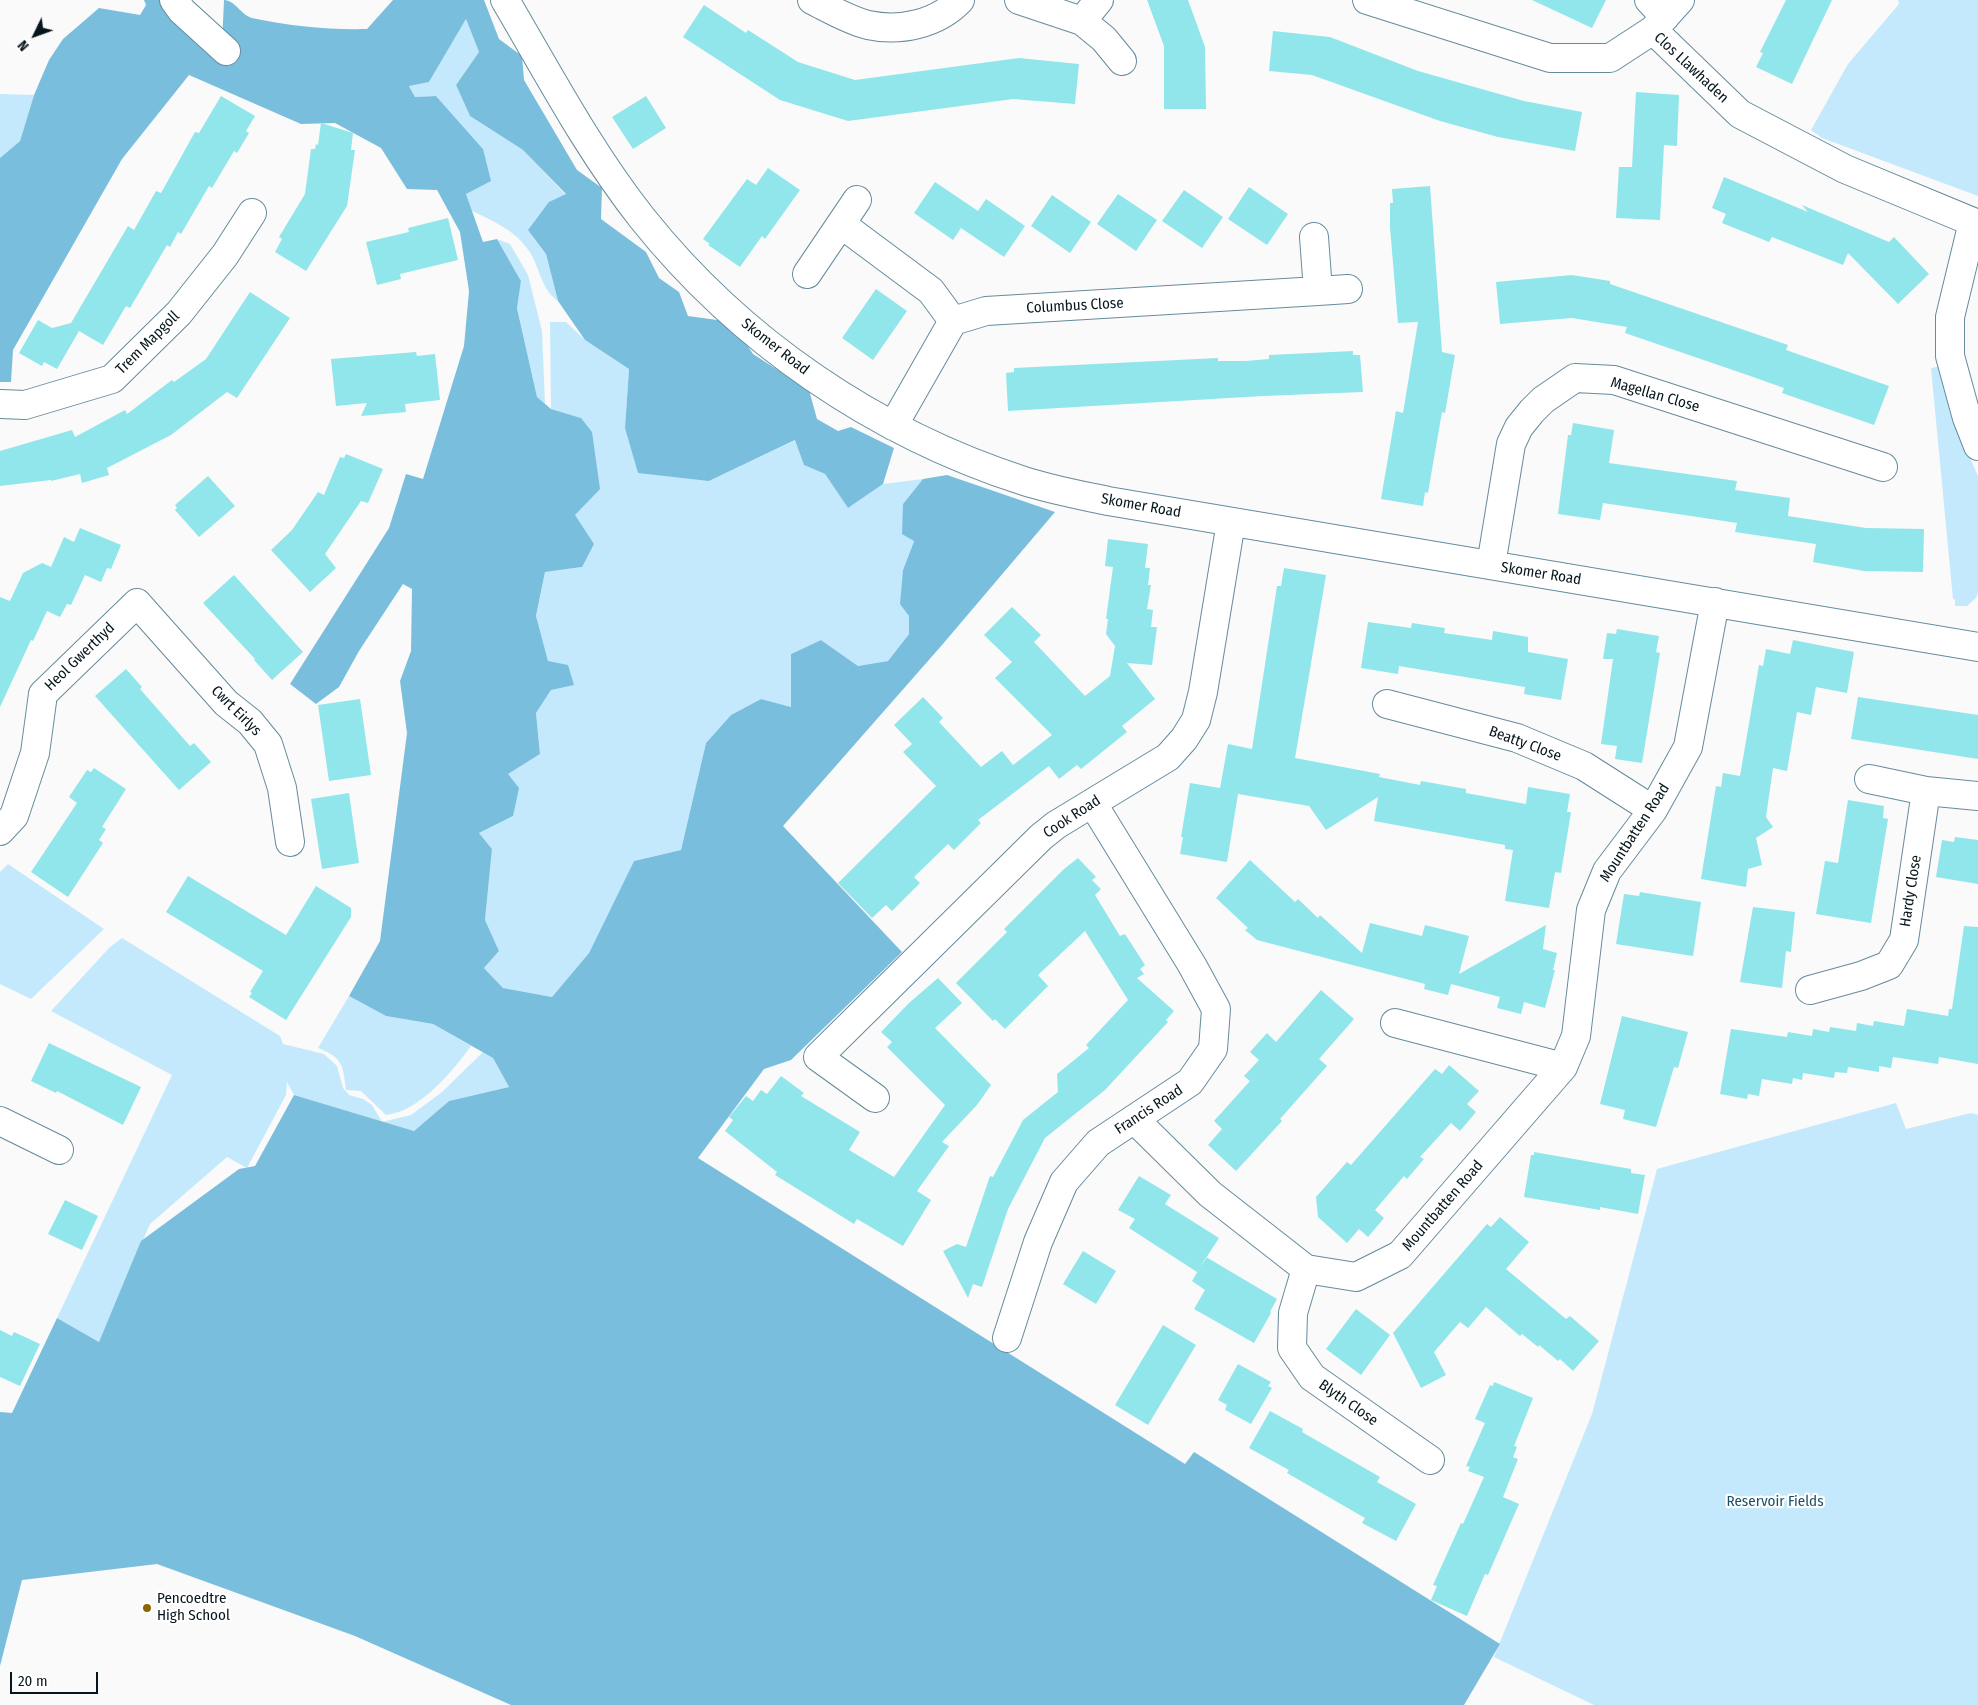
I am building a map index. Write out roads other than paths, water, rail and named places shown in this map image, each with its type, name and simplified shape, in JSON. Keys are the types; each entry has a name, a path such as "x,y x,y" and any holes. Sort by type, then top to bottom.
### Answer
{"street":[{"path":"174,0 182,11 226,51"},
{"name":"Skomer Road","path":"504,0 617,184 642,217 716,299 779,353 850,401 893,426 978,465 1026,482 1108,501 1978,647"},
{"path":"812,0 866,24 886,28 924,23 941,15 960,0"},
{"path":"1019,0 1082,21 1104,39 1122,61"},
{"path":"1082,21 1099,0"},
{"name":"Clos Llawhaden","path":"1367,0 1550,58 1610,58 1662,12 1740,114 1845,169 1973,222 1950,317 1950,356 1966,418 1978,446"},
{"path":"807,274 857,200"},
{"name":"Trem Mapgoll","path":"0,404 25,405 112,379 178,313 225,255 252,213"},
{"path":"841,224 931,291 953,321 893,426"},
{"path":"1314,237 1318,291"},
{"name":"Columbus Close","path":"953,321 986,311 1348,289"},
{"name":"Magellan Close","path":"1491,565 1511,444 1519,427 1532,411 1543,400 1575,378 1614,380 1884,466"},
{"name":"Cook Road","path":"875,1098 818,1057 1041,837 1168,756 1184,739 1196,720 1203,692 1231,522"},
{"name":"Mountbatten Road","path":"1306,1270 1356,1277 1400,1255 1563,1067 1576,1036 1591,910 1607,871 1653,810 1688,747 1715,602"},
{"name":"Heol Gwerthyd","path":"0,831 14,816 36,753 43,694 137,603"},
{"name":"Cwrt Eirlys","path":"137,603 226,703 250,722 268,744 282,788 290,842"},
{"name":"Beatty Close","path":"1388,704 1517,738 1584,766 1653,810"},
{"path":"1869,779 1926,791 1978,796"},
{"name":"Hardy Close","path":"1810,990 1861,976 1889,965 1904,940 1926,791"},
{"name":"Francis Road","path":"1007,1338 1038,1242 1064,1182 1098,1143 1190,1082 1213,1049 1216,1009 1192,964 1093,804"},
{"path":"1395,1023 1563,1067"},
{"path":"1134,1119 1210,1194 1306,1270"},
{"path":"0,1122 58,1150"},
{"name":"Blyth Close","path":"1306,1270 1293,1313 1292,1348 1312,1377 1430,1460"}],"place":[{"name":"Pencoedtre High School","path":"147,1608"}],"park label":[{"name":"Reservoir Fields","path":"1775,1502"}]}
